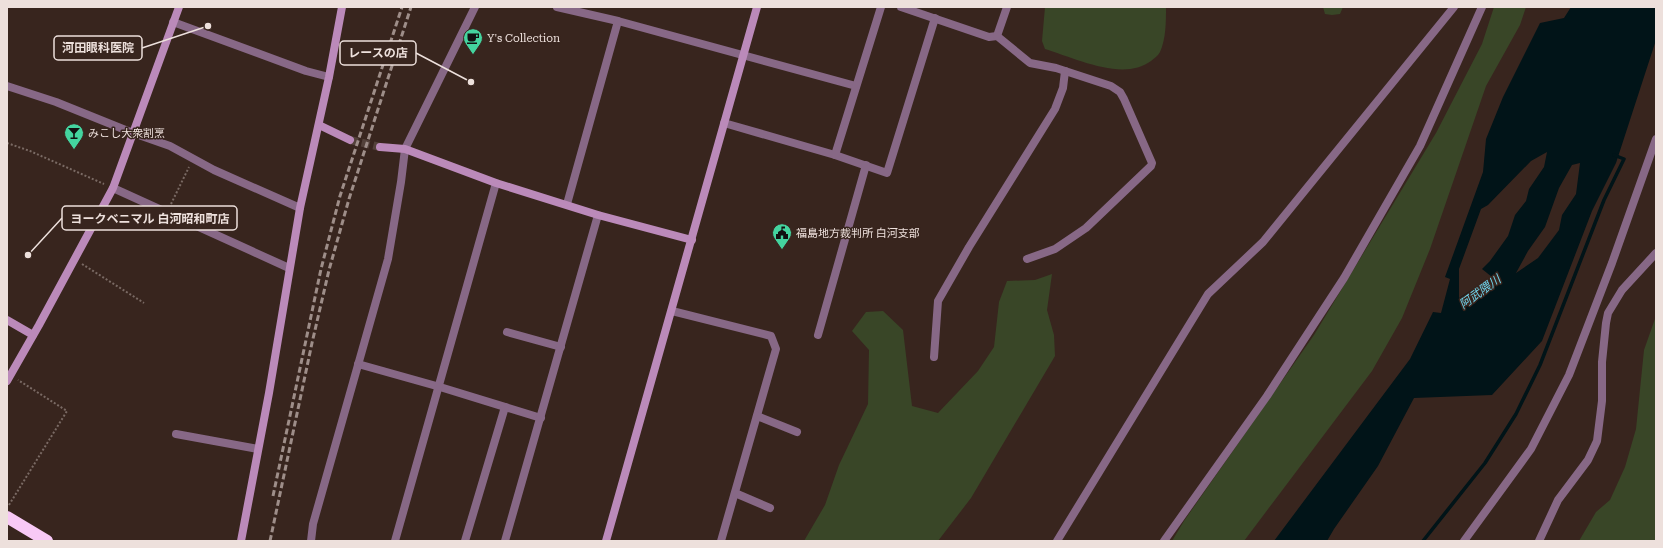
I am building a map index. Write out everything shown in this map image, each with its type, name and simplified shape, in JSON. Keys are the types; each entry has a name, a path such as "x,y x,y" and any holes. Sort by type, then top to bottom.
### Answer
{"highway":[{"path":"7,517 46,541"}],"street":[{"path":"9,378 113,188 179,7"},
{"path":"241,541 300,208 319,125 342,7"},
{"path":"311,541 314,524 388,259 402,182 405,149 474,7"},
{"path":"557,7 618,21 856,86"},
{"path":"606,541 757,7"},
{"path":"835,155 881,7"},
{"path":"901,7 989,37 997,36 1023,59 1030,63 1065,71 1111,86 1120,92 1152,163 1151,166 1086,228 1055,249 1027,259"},
{"path":"997,36 1007,7"},
{"path":"1057,541 1208,294 1263,242 1454,7"},
{"path":"1164,541 1267,396 1344,278 1420,146 1482,7"},
{"path":"724,123 835,155 887,172 935,18"},
{"path":"567,204 618,21"},
{"path":"174,22 306,71 329,77"},
{"path":"934,357 938,301 973,240 1055,109 1063,88 1065,71"},
{"path":"7,86 56,102 170,146 214,170 300,208"},
{"path":"319,125 350,140"},
{"path":"1464,541 1531,449 1569,375 1612,263 1656,139"},
{"path":"380,147 405,149 496,183 567,204 598,215 692,240"},
{"path":"818,335 866,166"},
{"path":"395,541 440,387 496,183"},
{"path":"113,188 289,268"},
{"path":"505,541 598,215"},
{"path":"1539,541 1558,500 1588,460 1597,441 1602,402 1604,346 1608,313 1622,290 1656,253"},
{"path":"672,311 771,336 776,349 721,541"},
{"path":"7,320 33,335"},
{"path":"507,332 561,347"},
{"path":"358,364 541,418"},
{"path":"465,541 505,407"},
{"path":"757,416 797,432"},
{"path":"176,434 258,449"},
{"path":"735,493 770,508"}],"path":[{"path":"7,143 14,144 113,188"},
{"path":"167,212 193,158"},
{"path":"74,260 144,302"},
{"path":"7,508 68,411 9,378"}],"green space":[{"path":"1045,7 1166,7 1165,30 1162,47 1157,56 1151,61 1140,67 1127,69 1113,69 1099,66 1045,49 1042,41"},
{"path":"1323,7 1343,7 1340,14 1332,15 1325,14"},
{"path":"1494,7 1526,7 1520,25 1486,86 1430,249 1402,318 1372,371 1244,541 1172,541 1184,521 1314,335 1436,133 1482,44"},
{"path":"1052,274 1047,310 1054,335 1055,356 971,498 938,541 804,541 825,505 839,465 868,404 869,350 852,331 866,312 883,311 903,330 912,406 938,413 978,371 994,347 999,302 1007,281 1035,280"},
{"path":"1656,316 1656,541 1579,541 1596,512 1610,500 1625,467 1636,429 1644,350"}],"water":[{"name":"阿武隈川","path":"1571,7 1656,7 1656,40 1616,163 1592,211 1542,341 1492,395 1414,398 1378,466 1327,541 1274,541 1410,359 1433,312 1441,313 1450,279 1445,277 1483,172 1486,139 1503,97 1540,23 1564,18","holes":["1547,152 1544,167 1529,189 1526,201 1515,215 1508,236 1490,261 1482,269 1492,277 1459,298 1459,269 1481,209 1488,205 1531,161","1580,163 1576,194 1562,215 1559,230 1538,258 1516,273 1528,251 1545,227 1559,188 1572,165"]}],"waterway":[{"path":"1423,541 1485,463 1516,414 1540,365 1604,200 1624,159 1614,155"}],"tunnel":[{"path":"350,140 380,147"}],"railway":[{"path":"273,496 321,269 340,196 402,7"},
{"path":"270,541 329,270 349,199 411,7"}],"place":[{"name":"河田眼科医院","path":"208,26"},
{"name":"Y's Collection","path":"473,55"},
{"name":"レースの店","path":"471,82"},
{"name":"みこし大衆割烹","path":"74,150"},
{"name":"福島地方裁判所 白河支部","path":"782,250"},
{"name":"ヨークベニマル 白河昭和町店","path":"28,255"}]}
